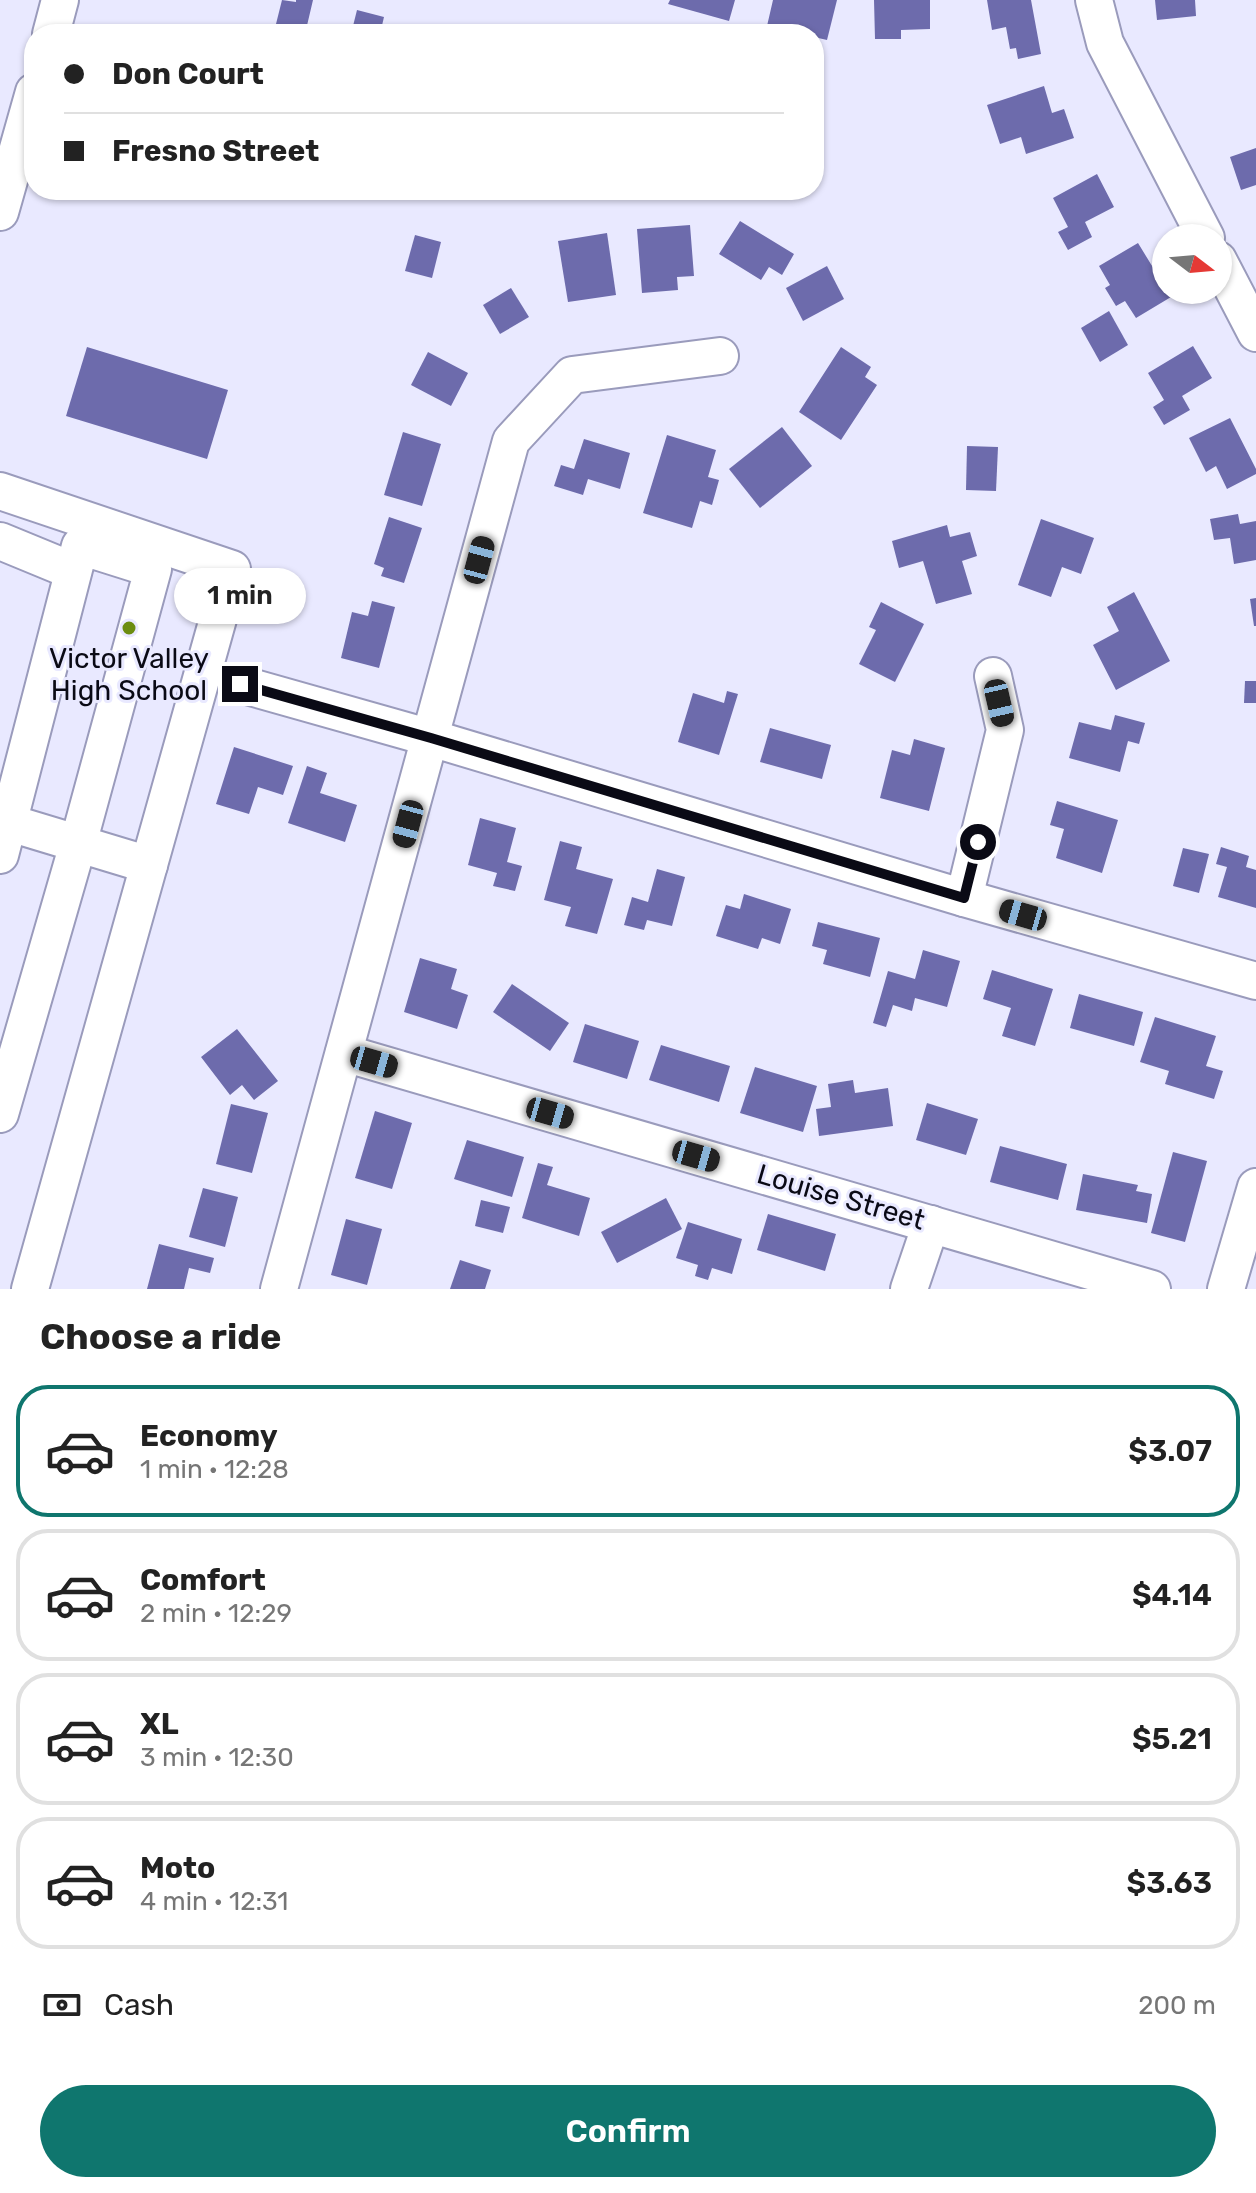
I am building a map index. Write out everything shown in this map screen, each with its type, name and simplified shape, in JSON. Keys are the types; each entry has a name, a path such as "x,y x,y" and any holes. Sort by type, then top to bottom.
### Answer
{"street":[{"path":"54,24 60,0"},
{"path":"1094,0 1105,43 1199,224"},
{"path":"0,212 24,127"},
{"path":"1234,271 1256,333"},
{"path":"279,1289 511,441 572,375 720,356"},
{"path":"0,491 232,569 30,1289"},
{"path":"0,541 73,571"},
{"path":"0,1114 78,844 153,569 80,546 3,833 78,844 149,865"},
{"path":"964,898 1005,730 993,676"},
{"path":"240,684 1256,981"},
{"name":"Louise Street","path":"344,1053 1152,1289"},
{"path":"1226,1289 1256,1187"},
{"path":"909,1289 931,1224"}],"building":[{"path":"282,0 313,0 307,24 276,24"},
{"path":"670,0 735,0 729,21 668,4"},
{"path":"773,0 837,0 827,40 824,39 824,24 767,24"},
{"path":"874,0 930,0 930,29 901,30 901,39 875,39"},
{"path":"987,0 1031,0 1041,54 1018,59 1016,48 1010,49 1006,27 992,30"},
{"path":"1155,0 1195,0 1196,16 1157,20"},
{"path":"357,10 384,17 382,24 354,24"},
{"path":"1044,86 1052,113 1064,109 1074,138 1026,154 1021,137 1000,144 987,105"},
{"path":"1256,148 1256,185 1241,190 1230,157"},
{"path":"1097,174 1114,207 1085,222 1092,237 1068,250 1058,232 1068,227 1053,198"},
{"path":"740,221 794,254 782,275 769,267 761,280 719,254"},
{"path":"690,225 694,276 677,277 678,290 642,293 637,229"},
{"path":"607,233 616,295 568,302 558,241"},
{"path":"415,235 441,242 432,278 405,271"},
{"path":"1138,243 1152,266 1152,304 1159,304 1136,318 1125,301 1116,306 1105,288 1110,285 1099,266"},
{"path":"827,266 844,299 803,321 786,288"},
{"path":"511,288 529,317 500,334 483,305"},
{"path":"1109,311 1128,345 1100,362 1081,328"},
{"path":"1193,346 1212,378 1182,396 1190,410 1164,425 1153,407 1164,400 1148,373"},
{"path":"87,347 228,390 207,459 66,416"},
{"path":"841,347 871,367 865,377 877,385 841,440 799,412"},
{"path":"428,352 468,373 451,406 411,385"},
{"path":"1230,418 1256,474 1227,489 1216,466 1206,472 1189,438"},
{"path":"782,427 812,466 760,508 729,469"},
{"path":"403,432 441,444 422,506 384,495"},
{"path":"667,435 716,450 708,477 719,480 712,505 700,501 692,528 643,513"},
{"path":"584,439 630,453 620,489 588,479 583,495 554,486 561,465 574,469"},
{"path":"967,446 998,447 996,491 966,490"},
{"path":"1238,514 1240,524 1256,521 1256,560 1234,564 1230,538 1214,540 1210,519"},
{"path":"389,517 422,528 404,583 381,576 384,568 374,564"},
{"path":"1041,519 1094,538 1081,574 1062,567 1051,597 1018,585"},
{"path":"947,525 950,537 970,532 977,556 962,561 972,594 936,604 923,561 899,568 892,541"},
{"path":"1134,592 1170,661 1116,690 1093,645 1119,631 1107,607"},
{"path":"1256,598 1256,626 1254,626 1250,599"},
{"path":"372,601 395,607 379,668 341,658 352,612 368,616"},
{"path":"881,602 924,624 895,682 859,664 876,630 869,627"},
{"path":"1245,681 1256,681 1256,703 1244,703"},
{"path":"727,691 738,694 719,755 678,742 693,693 724,703"},
{"path":"1115,715 1145,723 1139,744 1128,741 1120,772 1069,758 1079,722 1111,730"},
{"path":"770,728 831,745 822,779 760,762"},
{"path":"914,739 945,748 929,811 880,798 892,750 910,755"},
{"path":"234,747 293,766 283,795 258,787 249,814 216,804"},
{"path":"307,766 327,773 320,793 357,805 345,842 288,823"},
{"path":"1057,801 1118,820 1102,873 1056,858 1064,829 1050,825"},
{"path":"480,818 516,828 507,862 522,866 515,891 493,886 497,873 468,865"},
{"path":"560,841 582,847 576,869 613,879 597,934 565,926 571,907 544,900"},
{"path":"1221,847 1249,856 1246,867 1256,870 1256,908 1218,897 1227,867 1216,864"},
{"path":"1183,848 1209,854 1199,893 1173,886"},
{"path":"657,869 685,877 672,926 647,920 644,930 624,925 632,897 648,902"},
{"path":"744,894 791,909 780,944 762,938 758,949 716,936 726,905 740,909"},
{"path":"818,922 880,938 870,977 823,964 827,950 812,946"},
{"path":"923,950 960,961 947,1007 915,998 912,1011 893,1005 886,1027 873,1023 888,971 915,979"},
{"path":"420,958 457,969 451,989 468,995 457,1029 404,1012"},
{"path":"992,970 1053,989 1035,1046 1002,1036 1011,1008 983,999"},
{"path":"512,984 569,1023 550,1051 493,1012"},
{"path":"1079,994 1143,1012 1134,1046 1070,1028"},
{"path":"1155,1017 1216,1036 1206,1066 1223,1071 1214,1099 1165,1084 1169,1071 1140,1062"},
{"path":"585,1024 639,1041 627,1079 573,1062"},
{"path":"237,1029 278,1081 254,1100 242,1085 230,1095 201,1057"},
{"path":"661,1045 730,1066 719,1102 649,1080"},
{"path":"755,1067 817,1086 803,1132 740,1113"},
{"path":"853,1080 855,1093 888,1088 893,1126 819,1136 816,1109 831,1107 828,1084"},
{"path":"927,1103 978,1119 966,1155 916,1140"},
{"path":"231,1104 268,1113 252,1173 216,1164"},
{"path":"375,1111 412,1123 392,1189 355,1178"},
{"path":"467,1140 524,1157 512,1197 454,1179"},
{"path":"1000,1146 1067,1164 1058,1200 990,1182"},
{"path":"1173,1152 1207,1161 1185,1242 1151,1233"},
{"path":"538,1163 553,1167 547,1185 590,1198 579,1236 522,1218"},
{"path":"1083,1174 1138,1185 1136,1191 1152,1194 1147,1223 1076,1210"},
{"path":"203,1188 238,1197 225,1247 189,1237"},
{"path":"666,1198 682,1229 617,1263 601,1232"},
{"path":"481,1200 510,1207 503,1233 475,1226"},
{"path":"768,1214 836,1234 825,1271 757,1250"},
{"path":"346,1219 382,1229 367,1285 331,1275"},
{"path":"688,1222 742,1239 732,1274 712,1268 708,1280 695,1276 698,1265 676,1258"},
{"path":"159,1244 214,1258 210,1273 189,1268 184,1289 147,1289"},
{"path":"460,1260 491,1270 485,1289 450,1289"}],"place":[{"name":"Victor Valley High School","path":"129,628"}],"route":[{"path":"240,684 964,898 978,842"}]}
